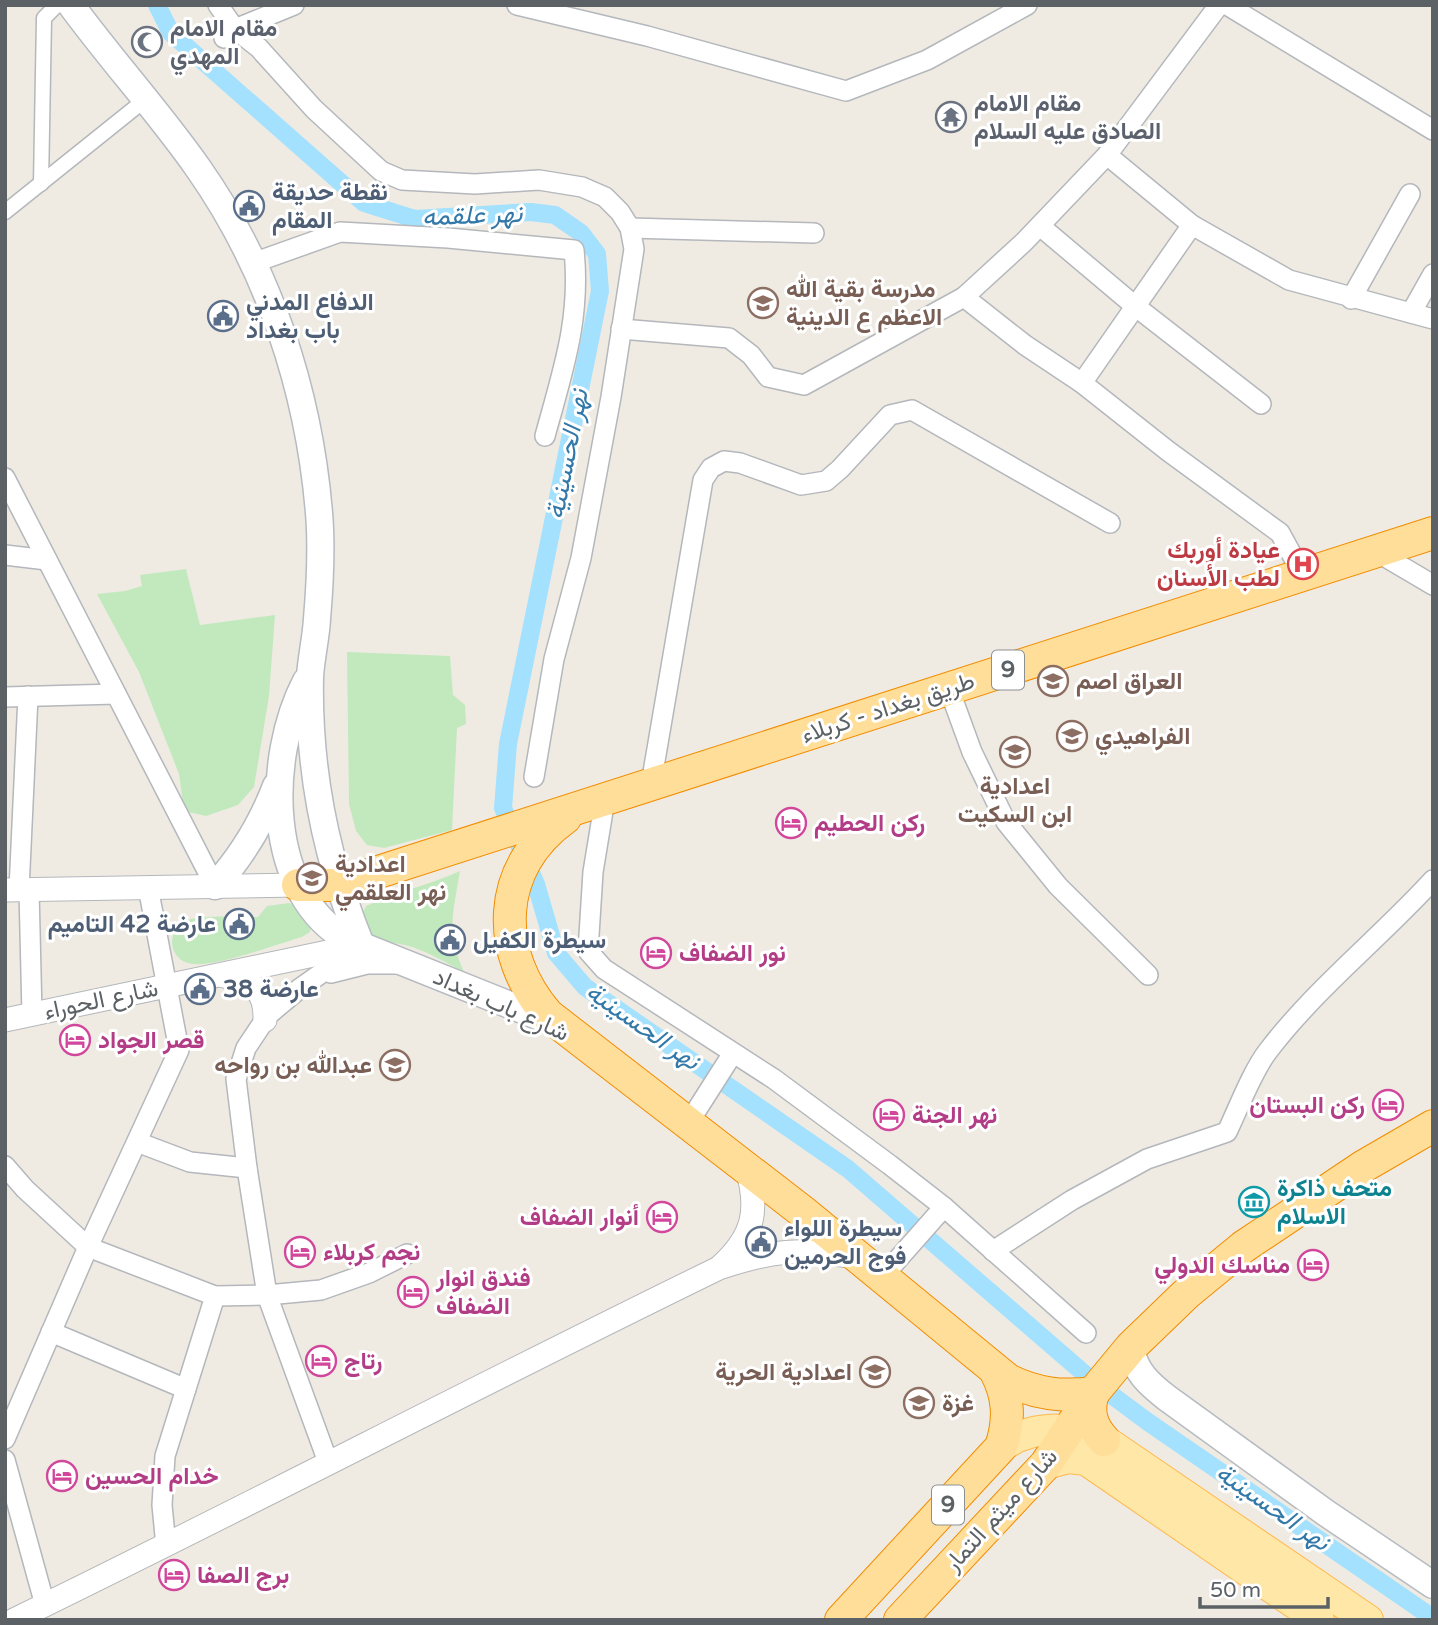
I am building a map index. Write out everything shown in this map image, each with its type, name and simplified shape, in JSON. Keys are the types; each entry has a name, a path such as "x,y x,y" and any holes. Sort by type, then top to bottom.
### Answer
{"highway":[{"name":"طريق بغداد - كربلاء","path":"298,885 338,885 1433,533"},
{"name":"9","path":"560,1025 530,992 513,952 510,909 518,873 534,847 578,810"},
{"name":"شارع باب بغداد","path":"560,1025 696,1110 747,1168 880,1264 996,1372 1021,1387 1042,1393 1093,1393"},
{"name":"9","path":"1093,1393 1131,1348 1186,1294 1243,1247 1355,1172 1433,1126"},
{"name":"شارع ميثم التمار","path":"842,1620 1002,1447 1006,1431 1007,1402 1004,1387 996,1372"},
{"name":"شارع ميثم التمار","path":"900,1620 1046,1464 1093,1393"},
{"path":"1093,1393 1090,1415 1095,1429 1097,1451"}],"main road":[{"path":"71,5 200,170 222,205 253,263 291,362 314,464 319,516 320,569 310,673 314,769 321,817 338,885 361,945"},
{"path":"215,886 246,847 270,801 279,777 292,713 310,673"},
{"name":"شارع باب بغداد","path":"279,777 283,832 298,885 323,922 361,945 560,1025"},
{"path":"1131,1348 1138,1369 1152,1386 1337,1521 1433,1585"},
{"path":"1002,1447 1010,1441 1040,1431 1071,1429 1319,1620"},
{"path":"1046,1464 1097,1451"},
{"path":"1097,1451 1368,1620"}],"street":[{"path":"41,184 44,18 57,5"},
{"path":"218,5 230,34 259,48 314,109 381,171 402,180 475,184 539,180 582,187 604,197 620,212 630,228 634,249 611,397 581,558 554,659 534,777"},
{"path":"230,34 293,5"},
{"path":"517,5 541,8 846,91 928,60 1027,5"},
{"path":"621,329 729,338 751,355 768,377 804,385 964,297 1040,226 1107,155 1219,5"},
{"path":"1227,5 1433,130"},
{"path":"5,212 146,99"},
{"path":"1107,155 1192,225 1289,280 1351,299 1433,319"},
{"path":"1351,299 1410,194"},
{"path":"1082,383 1192,225"},
{"path":"1040,226 1135,306 1261,404"},
{"path":"630,228 814,233"},
{"path":"253,263 340,232 448,238 574,250 577,285 571,339 545,436"},
{"path":"1411,313 1433,274"},
{"path":"964,297 1280,533 1303,575"},
{"path":"652,784 703,481 711,468 724,461 740,463 801,485 826,481 890,415 912,410 1110,523"},
{"path":"5,478 215,886"},
{"path":"1377,552 1433,585"},
{"path":"5,555 47,560"},
{"path":"949,689 972,751 1006,822 1058,886 1148,975"},
{"path":"5,697 116,694"},
{"path":"28,696 18,890 33,1014"},
{"path":"578,810 593,872 588,951 604,969 774,1079 944,1207 1086,1333"},
{"path":"993,1251 1072,1200 1147,1159 1227,1132 1266,1053 1316,996 1433,880"},
{"path":"18,890 298,885"},
{"path":"5,1439 88,1247 178,1050 148,887"},
{"path":"328,1462 267,1295 236,1079 246,1048 265,1020 299,989 361,945"},
{"name":"شارع الحوراء","path":"5,1020 361,945"},
{"path":"299,989 325,975 353,966 382,963 412,966"},
{"path":"217,975 243,978 253,985 265,1007 265,1020"},
{"path":"696,1110 733,1052"},
{"path":"137,1142 190,1162 247,1168"},
{"path":"5,1166 32,1196 88,1247 215,1296 321,1290 369,1273 407,1254"},
{"path":"719,1268 736,1253 748,1234 754,1212 754,1190 747,1168"},
{"path":"14,1620 719,1268 753,1256 789,1250 825,1251 880,1264 931,1222 944,1207"},
{"path":"166,1546 162,1505 165,1456 215,1296"},
{"path":"51,1332 187,1389"},
{"path":"5,1460 45,1605"}],"green space":[{"path":"186,569 200,625 275,615 269,696 254,787 238,805 206,816 184,811 179,774 139,672 97,594 142,586 140,575"},
{"path":"347,652 450,656 453,695 465,705 466,724 457,728 452,830 384,848 367,845 356,831 349,804"},
{"path":"460,871 453,911 453,933 464,972 419,949 362,934 360,919 366,906"},
{"path":"289,903 302,909 312,923 310,932 302,937 231,959 203,964 184,962 174,951 172,944 175,930 188,920 258,917 267,906"}],"waterway":[{"name":"نهر الحسينية","path":"157,5 171,33 364,203 415,219 531,212 555,215 581,233 597,254 600,291 508,744 503,808 536,884 556,953 585,987 848,1169 1087,1376"},
{"name":"نهر الحسينية","path":"1113,1396 1433,1618"}],"place":[{"name":"مقام الامام المهدي","path":"147,42"},
{"name":"مقام الامام الصادق عليه السلام","path":"951,117"},
{"name":"نقطة حديقة المقام","path":"249,206"},
{"name":"مدرسة بقية الله الاعظم ع الدينية","path":"763,303"},
{"name":"الدفاع المدني باب بغداد","path":"223,316"},
{"name":"عيادة أوربك لطب الأسنان","path":"1303,564"},
{"name":"العراق اصم","path":"1053,681"},
{"name":"الفراهيدي","path":"1072,736"},
{"name":"اعدادية ابن السكيت","path":"1015,752"},
{"name":"ركن الحطيم","path":"791,823"},
{"name":"اعدادية نهر العلقمي","path":"312,878"},
{"name":"عارضة 42 التاميم","path":"239,924"},
{"name":"سيطرة الكفيل","path":"450,940"},
{"name":"نور الضفاف","path":"656,953"},
{"name":"عارضة 38","path":"200,989"},
{"name":"قصر الجواد","path":"75,1040"},
{"name":"عبدالله بن رواحه","path":"395,1065"},
{"name":"ركن البستان","path":"1388,1105"},
{"name":"نهر الجنة","path":"889,1115"},
{"name":"متحف ذاكرة الاسلام","path":"1254,1202"},
{"name":"أنوار الضفاف","path":"662,1217"},
{"name":"سيطرة اللواء فوج الحرمين","path":"761,1242"},
{"name":"نجم كربلاء","path":"300,1252"},
{"name":"مناسك الدولي","path":"1313,1265"},
{"name":"فندق انوار الضفاف","path":"413,1292"},
{"name":"رتاج","path":"321,1361"},
{"name":"اعدادية الحرية","path":"875,1372"},
{"name":"غزة","path":"919,1403"},
{"name":"خدام الحسين","path":"62,1476"},
{"name":"برج الصفا","path":"174,1575"}],"water label":[{"name":"نهر علقمه","path":"472,215"}]}
